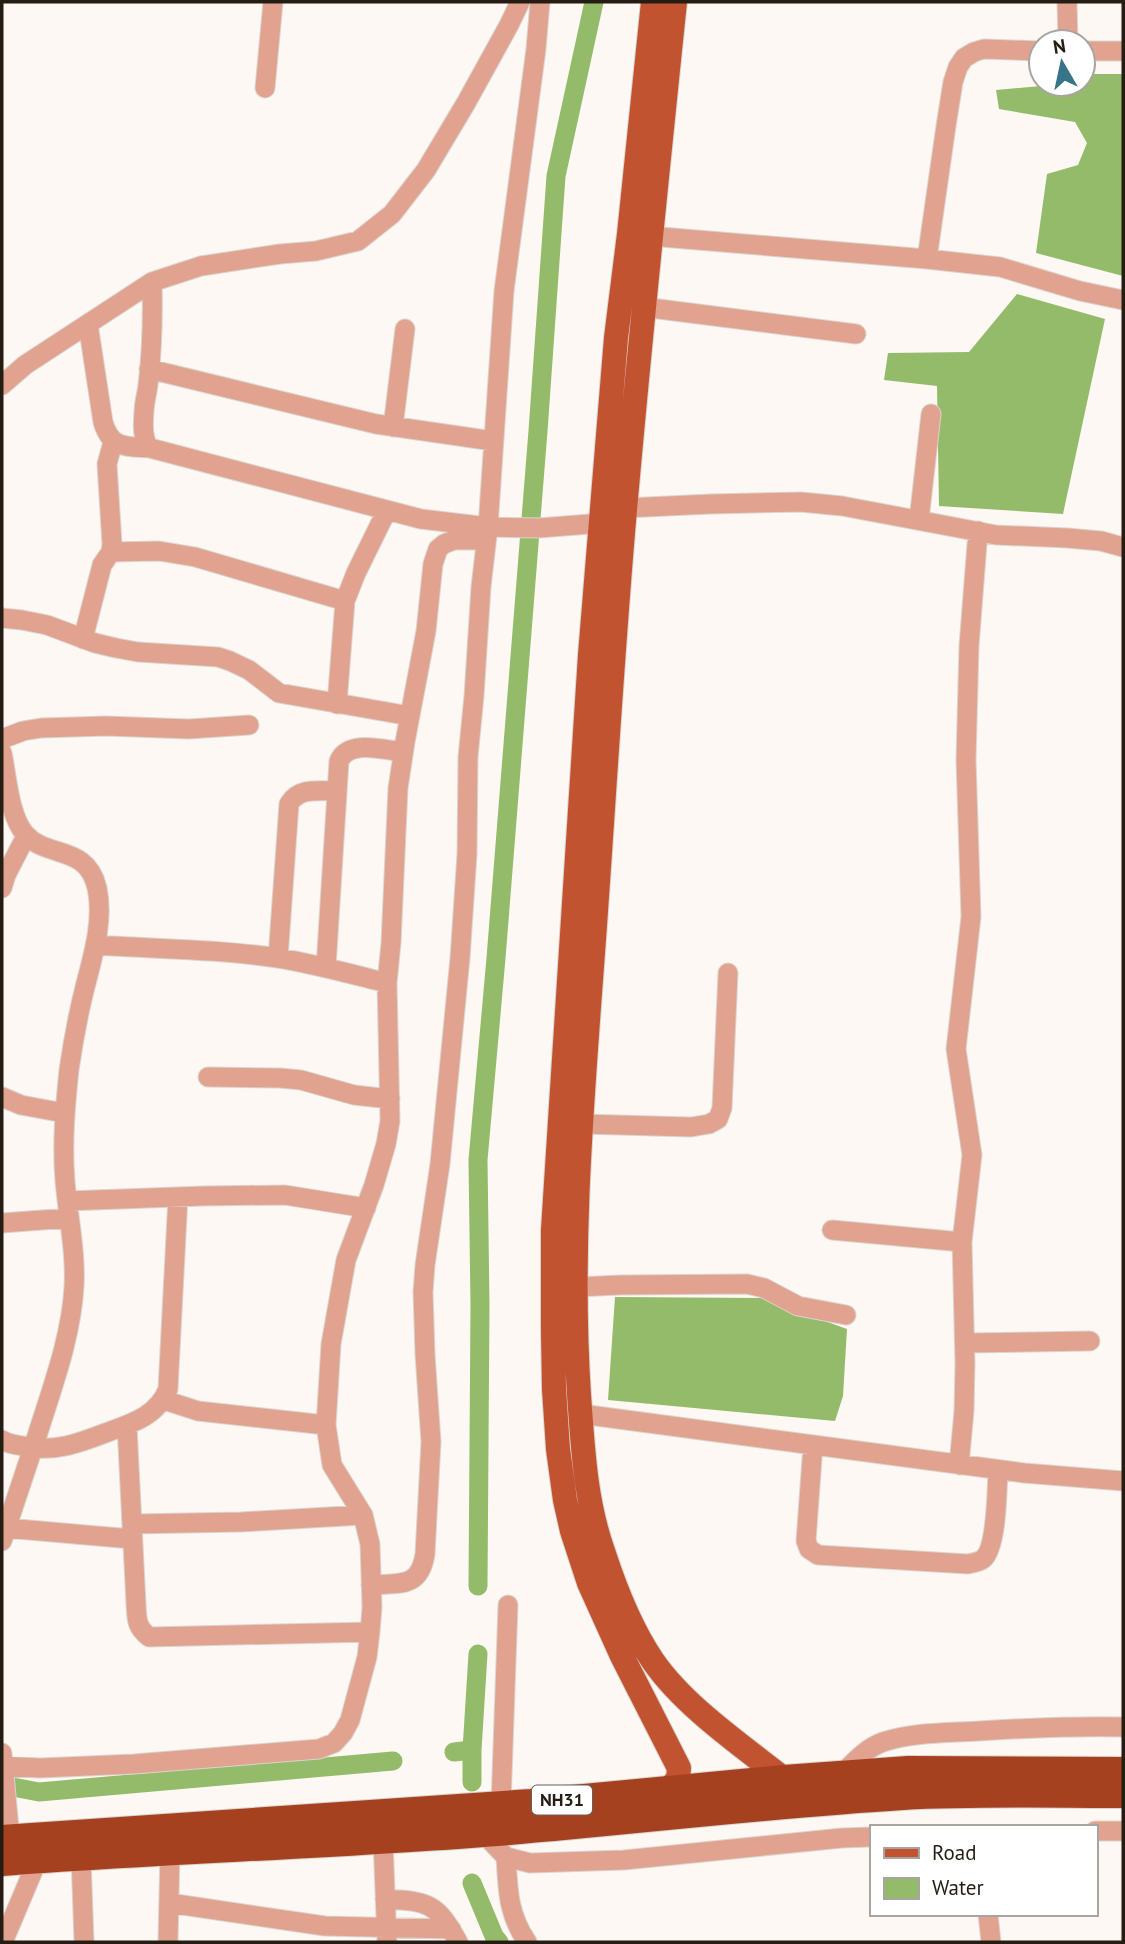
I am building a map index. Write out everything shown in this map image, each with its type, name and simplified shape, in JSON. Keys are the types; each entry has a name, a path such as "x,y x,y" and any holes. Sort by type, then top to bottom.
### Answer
{"highway":[{"name":"NH31","path":"6,1840 501,1804 908,1770 1123,1771"},
{"name":"NH31","path":"6,1840 38,1860 483,1833 905,1796 1123,1794"}],"main road":[{"path":"653,2 639,236 643,307 617,519 576,1234 576,1352 582,1449 587,1486 603,1551 637,1633 654,1662 681,1694 784,1779"},
{"path":"668,1790 678,1779 679,1768 622,1656 589,1583 565,1500 554,1389 553,1230 590,656 617,519 616,338 639,236 676,2"}],"street":[{"path":"265,88 273,2"},
{"path":"2,385 25,365 152,282 201,266 316,251 358,241 392,214 426,170 466,103 520,2"},
{"path":"371,1585 408,1581 419,1575 425,1554 431,1442 424,1292 459,971 467,854 468,757 481,587 491,531 493,442 504,291 540,2"},
{"path":"1067,2 1068,28"},
{"path":"927,259 953,82 958,67 964,58 985,49 1027,50"},
{"path":"1097,51 1123,51"},
{"path":"639,236 1000,267 1080,291 1123,300"},
{"path":"150,448 145,438 144,412 153,317 152,282"},
{"path":"643,307 856,334"},
{"path":"88,324 103,422 113,442 124,446 150,448 421,519 491,531"},
{"path":"393,427 405,329"},
{"path":"149,369 376,424 493,442"},
{"path":"919,520 931,414"},
{"path":"83,639 102,565 111,552 113,536 107,464 113,442"},
{"path":"6,1840 3,1764 31,1768 134,1764 319,1749 334,1744 350,1720 367,1657 370,1632 370,1544 363,1515 332,1465 326,1425 331,1344 346,1260 366,1208 386,1144 390,1121 387,984 398,789 426,631 433,564 438,549 454,540 491,531 617,519 711,504 801,502 842,506 996,534 1090,540 1123,547"},
{"path":"337,704 345,601 387,510"},
{"path":"959,1465 964,1411 965,1343 962,1242 972,1155 956,1049 971,916 966,760 969,646 978,531"},
{"path":"111,552 159,551 195,557 345,601"},
{"path":"2,618 47,625 83,639 138,652 218,657 248,670 279,693 410,716"},
{"path":"2,739 41,728 106,726 189,729 249,725"},
{"path":"326,967 339,761 342,753 349,749 403,752"},
{"path":"2,753 13,810 19,825 26,836 81,860 91,871 99,906 95,946 73,1042 64,1113 74,1286 71,1309 55,1379 4,1535 132,1532 363,1515"},
{"path":"278,958 289,804 294,796 300,793 337,791"},
{"path":"3,879 26,836"},
{"path":"95,946 236,953 278,958 326,967 387,984"},
{"path":"582,1124 691,1127 709,1124 718,1119 722,1108 728,973"},
{"path":"208,1077 301,1080 354,1095 390,1099"},
{"path":"2,1097 21,1105 64,1113"},
{"path":"2,1223 68,1209 178,1197 285,1195 366,1208"},
{"path":"2,1440 32,1448 71,1446 137,1422 164,1400 168,1389 178,1197"},
{"path":"832,1230 962,1242"},
{"path":"576,1287 747,1284 764,1288 797,1306 846,1315"},
{"path":"965,1343 1090,1341"},
{"path":"164,1400 198,1411 326,1425"},
{"path":"581,1414 998,1470 1123,1481"},
{"path":"127,1426 137,1622 149,1637 370,1632"},
{"path":"813,1445 806,1541 809,1549 818,1555 968,1564 982,1561 993,1539 998,1470"},
{"path":"501,1804 508,1605"},
{"path":"841,1775 871,1748 907,1737 1049,1727 1123,1727"},
{"path":"1097,1831 1123,1831"},
{"path":"483,1833 506,1857 530,1863 624,1860 870,1837"},
{"path":"383,1840 386,1935"},
{"path":"168,1942 170,1851"},
{"path":"81,1857 84,1942"},
{"path":"506,1857 510,1906 518,1928 527,1942"},
{"path":"3,1942 38,1860"},
{"path":"385,1899 410,1900 429,1905 439,1912 454,1936"},
{"path":"169,1903 386,1935 454,1936"},
{"path":"988,1916 991,1942"}],"water":[{"path":"1097,74 1123,74 1123,276 1036,253 1047,174 1078,165 1087,143 1075,122 999,109 996,90 1027,87 1027,98 1097,98"},
{"path":"1017,294 1105,319 1063,514 939,506 937,386 884,380 888,353 969,352"},
{"path":"615,1297 761,1298 847,1329 843,1396 835,1421 608,1400"}],"waterway":[{"path":"478,1586 478,1160 538,431 556,176 594,2"},
{"path":"454,1752 472,1750 478,1654"},
{"path":"472,1750 472,1782"},
{"path":"2,1785 39,1792 393,1761"},
{"path":"472,1883 499,1942"}]}
